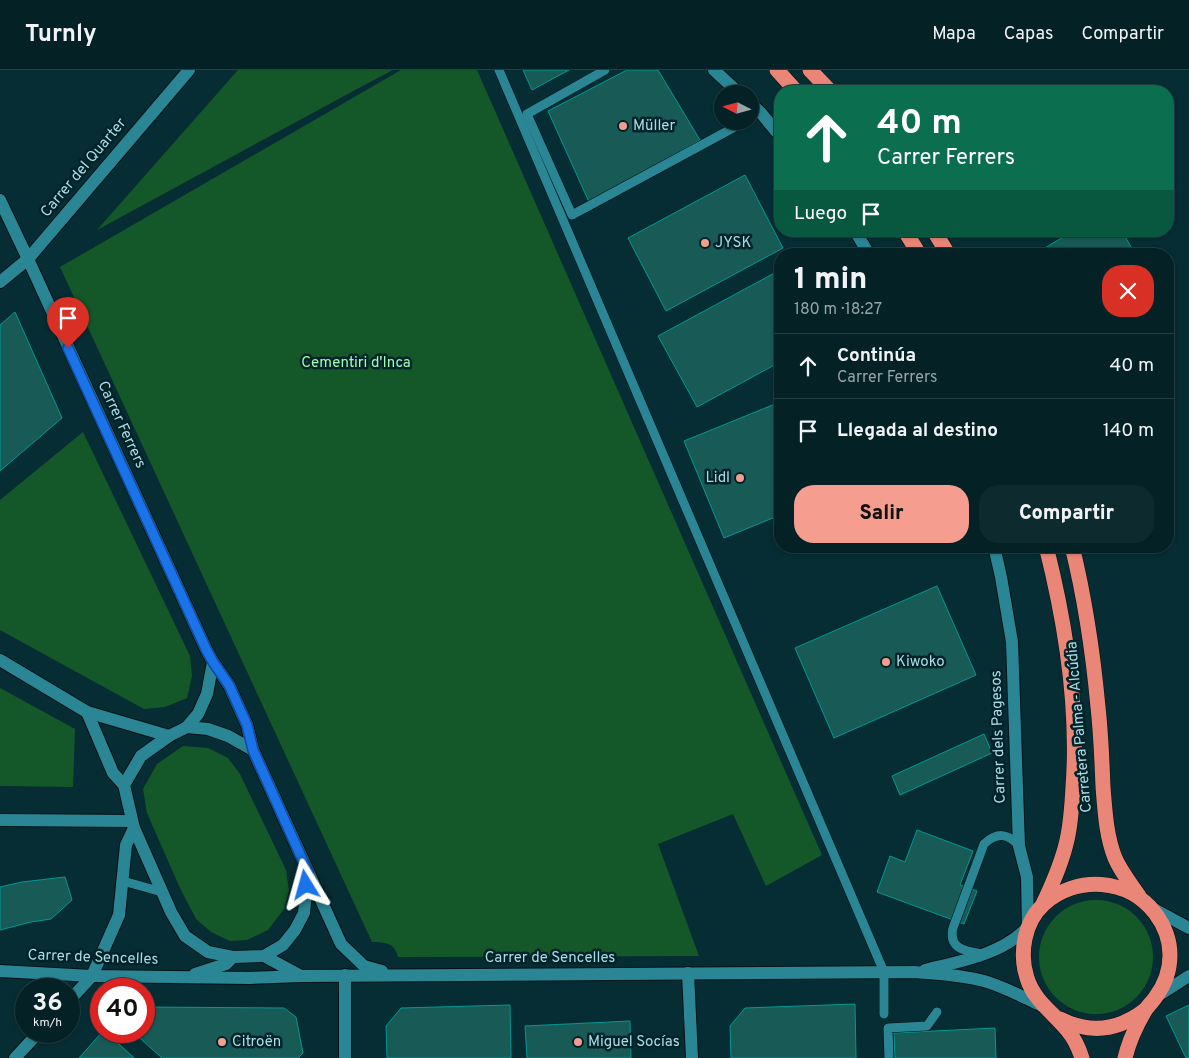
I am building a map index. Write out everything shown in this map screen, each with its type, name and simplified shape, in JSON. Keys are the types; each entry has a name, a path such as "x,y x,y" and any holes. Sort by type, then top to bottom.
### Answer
{"highway":[{"path":"777,70 791,85"},
{"path":"810,70 824,85"},
{"path":"909,237 915,248"},
{"path":"938,237 944,248"},
{"name":"Carretera Palma - Alcúdia","path":"1043,904 1068,840 1075,750 1073,699 1063,624 1054,574 1048,553"},
{"name":"Carretera Palma - Alcúdia","path":"1074,553 1087,616 1092,655 1098,709 1106,826 1115,857 1145,902"},
{"path":"1082,1058 1070,1033 1033,993 1027,978 1024,962 1024,944 1028,927 1043,904 1061,892 1079,886 1098,884 1112,885 1126,890 1145,902 1162,923 1168,940 1170,954 1168,970 1163,985 1132,1036 1125,1058"},
{"path":"1056,1017 1083,1028 1098,1029 1112,1027 1134,1018 1151,1003"}],"street":[{"name":"Carrer del Quarter","path":"0,282 28,259 189,70"},
{"path":"714,70 730,85"},
{"path":"759,118 774,131"},
{"name":"Carrer Ferrers","path":"0,200 213,662 229,685 247,725 253,750 308,872"},
{"path":"859,237 865,248"},
{"name":"Carrer dels Pagesos","path":"996,553 1012,642 1019,846 1027,877 1028,927"},
{"path":"0,660 87,712 169,736"},
{"path":"124,785 141,756 169,736 187,727 198,714 207,694 213,662"},
{"path":"87,712 113,773 124,785 133,824 171,912 185,936 208,952 233,957 264,956 283,945 295,930 304,913 308,872"},
{"path":"187,727 208,729 228,736 253,750"},
{"path":"0,820 133,824"},
{"path":"80,989 92,976 119,915 126,845 133,824"},
{"path":"308,872 341,944 364,966 399,975"},
{"path":"1145,902 1189,928"},
{"name":"Carrer de Sencelles","path":"915,972 985,954 1011,942 1028,927"},
{"path":"264,956 301,976"},
{"name":"Carrer de Sencelles","path":"186,976 226,964 233,957"},
{"name":"Carrer de Sencelles","path":"0,971 92,976 250,978 345,975 915,972 974,978 1017,994 1044,1007"},
{"path":"688,973 692,1058"},
{"path":"345,975 345,1058"},
{"path":"1151,1003 1189,976"},
{"path":"15,1058 29,1043"}],"lane":[{"path":"499,70 884,972 884,1014"},
{"path":"605,70 526,114 572,215 729,130"},
{"path":"985,954 971,952 957,946 952,940 951,934 984,844 1002,835 1008,836 1019,846"},
{"path":"123,881 162,892"},
{"path":"889,1058 888,1028 927,1026 937,1012"}],"green space":[{"path":"238,70 393,70 97,230"},
{"name":"Cementiri d'Inca","path":"401,70 477,70 822,855 766,886 733,814 658,844 699,956 398,957 397,952 389,944 372,942 60,267"},
{"path":"83,432 190,656 192,676 187,698 165,707 144,709 0,630 0,500"},
{"path":"0,688 75,729 73,787 0,786"},
{"path":"183,746 208,748 228,758 240,774 286,870 289,890 284,909 268,930 247,940 230,941 211,932 196,919 179,886 147,813 143,789 157,764"},
{"path":"1096,900 1118,905 1136,917 1148,935 1153,957 1148,979 1136,997 1118,1009 1096,1014 1074,1009 1056,997 1044,979 1039,957 1044,935 1056,917 1074,905"}],"building":[{"path":"523,70 569,70 532,90"},
{"name":"Müller","path":"627,70 658,70 700,140 589,202 548,111"},
{"name":"JYSK","path":"745,175 774,231 774,237 777,237 783,248 774,248 774,253 666,311 628,238"},
{"path":"1063,237 1125,237 1132,248 1045,248"},
{"path":"774,273 774,365 697,407 658,336"},
{"path":"15,312 62,418 0,471 0,325"},
{"name":"Lidl","path":"774,404 774,517 724,538 684,441"},
{"name":"Kiwoko","path":"937,586 976,675 834,738 795,648"},
{"path":"984,734 992,753 900,795 892,776"},
{"path":"917,830 973,851 960,885 977,891 964,924 877,892 890,856 905,862"},
{"path":"65,877 72,900 51,919 0,930 0,887 22,882"},
{"path":"855,1004 856,1058 731,1058 730,1026 745,1008"},
{"path":"510,1005 511,1058 387,1058 386,1026 401,1008"},
{"path":"1189,1005 1189,1057 1186,1058 1166,1016"},
{"name":"Citroën","path":"155,1007 284,1008 296,1017 303,1053 298,1058 162,1058 145,1043 155,1043"},
{"name":"Miguel Socías","path":"630,1021 631,1058 527,1058 525,1026"},
{"path":"995,1028 996,1058 895,1058 894,1033"},
{"path":"92,1043 118,1043 134,1058 79,1058"}],"place":[{"name":"Müller","path":"623,126"},
{"name":"JYSK","path":"705,243"},
{"name":"Lidl","path":"740,478"},
{"name":"Kiwoko","path":"886,662"},
{"name":"Citroën","path":"222,1042"},
{"name":"Miguel Socías","path":"578,1042"}],"route":[{"path":"68,348 206,649 229,685 247,725 253,750 308,872 306,885"}]}
